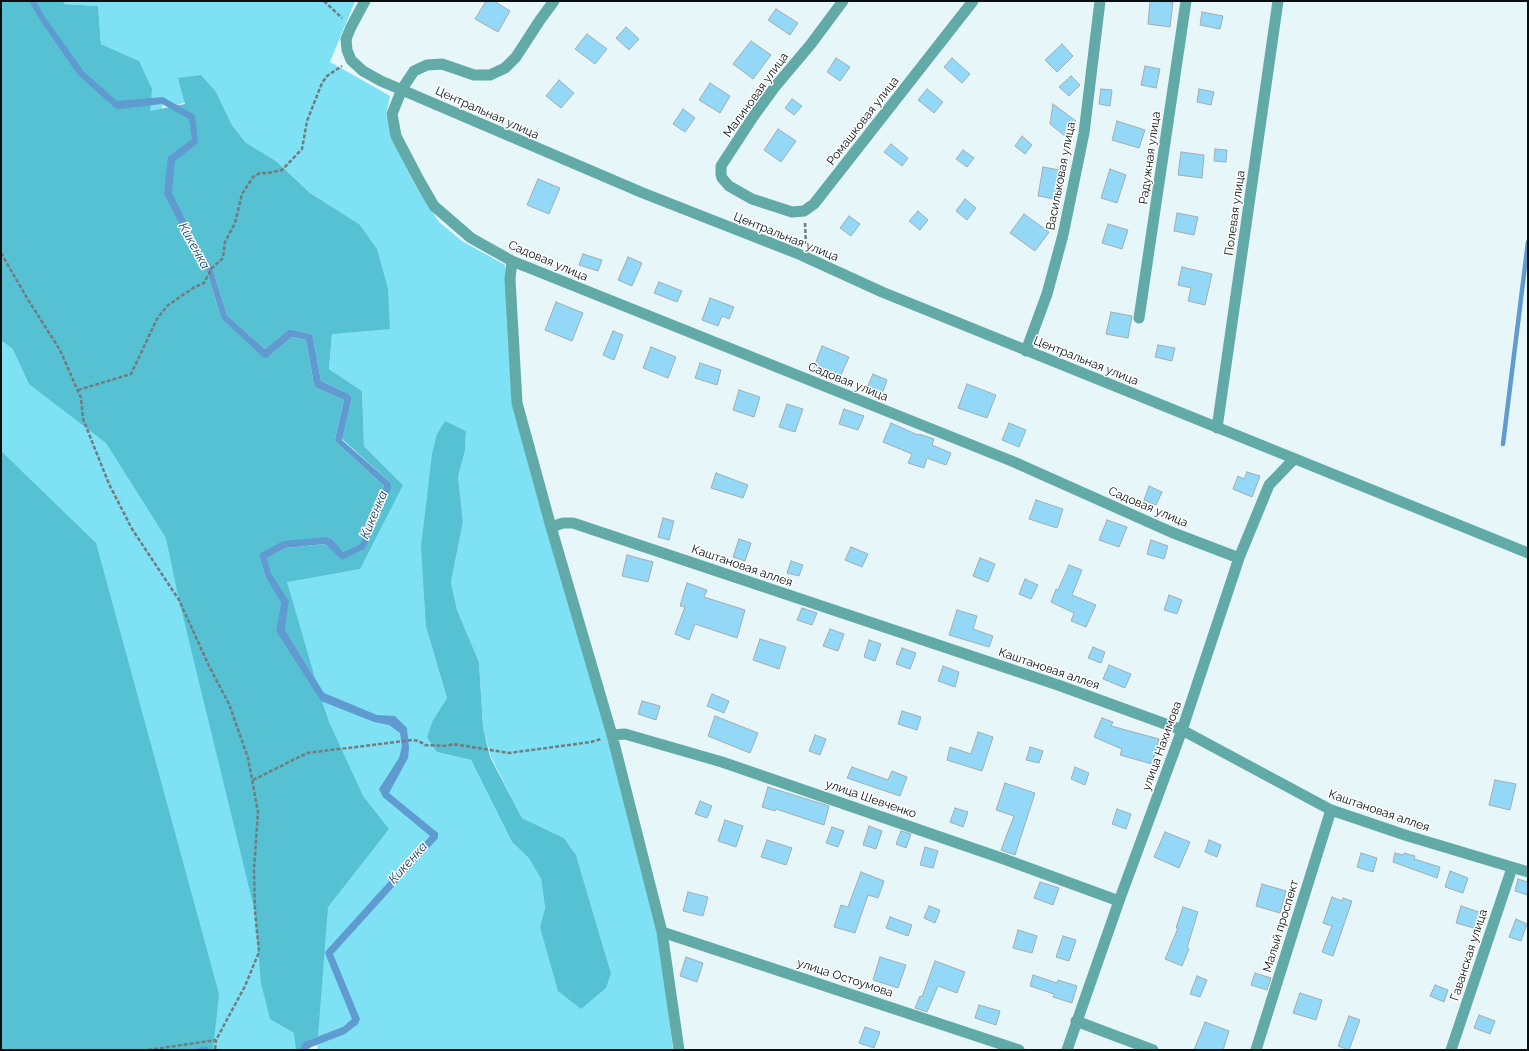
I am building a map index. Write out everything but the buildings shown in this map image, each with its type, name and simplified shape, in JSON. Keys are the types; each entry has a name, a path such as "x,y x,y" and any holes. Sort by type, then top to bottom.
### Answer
{"street":[{"path":"351,60 347,50 346,39 365,1"},
{"name":"Садовая улица","path":"554,1 516,57 505,68 490,75 474,75 442,64 427,65 414,70 402,89 392,114 396,136 434,206 452,223 471,238 512,260 1014,462 1171,532 1239,558"},
{"name":"Малиновая улица","path":"752,198 729,186 722,178 721,166 774,88 811,44 843,1"},
{"name":"Ромашковая улица","path":"752,198 792,212 804,211 814,204 973,1"},
{"name":"Васильковая улица","path":"1026,350 1048,294 1063,235 1084,133 1100,1"},
{"name":"Радужная улица","path":"1139,318 1186,1"},
{"name":"Полевая улица","path":"1217,428 1278,1"},
{"name":"Центральная улица","path":"351,60 363,71 381,81 643,193 801,255 882,292 1528,553"},
{"path":"512,260 510,279 517,403 551,527 612,735 662,932 679,1050"},
{"name":"улица Нахимова","path":"1067,1050 1119,901 1182,730 1239,558 1269,485 1294,459"},
{"name":"Каштановая аллея","path":"551,527 562,523 574,523 1058,685 1182,730 1331,810 1408,836 1528,872"},
{"name":"улица Шевченко","path":"612,735 625,734 722,762 1004,859 1119,901"},
{"name":"Малый проспект","path":"1256,1050 1331,810"},
{"name":"Гаванская улица","path":"1452,1050 1512,868"},
{"name":"улица Остоумова","path":"662,932 1019,1050"},
{"path":"1076,1021 1153,1050"}],"path":[{"path":"324,1 351,27"},
{"path":"78,390 131,374 157,319 167,306 193,288 204,283 212,268 223,258 225,242 235,223 242,194 253,177 260,173 282,170 302,149 307,121 322,83 327,76 351,60"},
{"path":"805,222 806,238"},
{"path":"1,253 60,350 81,398 83,419 110,484 132,529 179,600 209,666 229,704 248,758 258,812 254,869 255,912 259,952 245,986 216,1040 215,1050"},
{"path":"253,780 307,753 412,740 419,741 425,745 447,746 453,744 509,753 591,742 612,735"},
{"path":"148,1050 216,1040"}],"shaded area":[{"path":"1,1 79,50 139,61 101,44 98,6 63,4 63,1 355,1 330,62 390,96 386,115 392,138 414,183 439,222 462,241 505,265 512,403 607,731 658,932 673,1050 317,1050 318,1043 311,1046 309,1050 1,1050","holes":["216,92 232,125 245,142 276,161 310,193 359,224 332,334 329,369 362,391 364,446 403,485 287,582 288,585 271,550 158,122 163,104 163,97 177,105","445,422 466,431 465,451 458,477 463,522 451,582 457,610 479,662 483,727 491,757 522,818 564,838 576,855 611,973 540,927 545,908 541,879 529,857 512,842 471,760 437,752 433,720 447,698 426,627"]},
{"path":"1,1 63,1 64,4 98,6 101,44 139,61 152,89 150,111 185,104 178,78 201,75 216,92 232,125 245,142 276,161 310,193 359,224 377,249 388,289 390,329 332,334 329,369 362,391 364,446 403,485 360,569 287,582 315,678 285,630 289,601 271,573 267,558 286,548 325,544 342,560 365,549 390,482 342,439 352,398 349,394 321,381 313,337 311,334 289,329 265,349 227,315 211,264 202,253 180,210 197,257 206,268 221,318 268,357 292,337 306,340 314,385 316,388 344,400 335,439 336,442 384,486 360,544 343,552 332,539 328,537 259,554 266,578 281,603 276,631 322,701 329,722 363,796 389,829 328,907 318,1036 302,1044 300,1050 296,1050 294,1033 270,1019 261,983 255,912 179,600 166,538 106,443 29,384 13,349 1,340"},
{"path":"445,421 466,431 465,451 458,477 463,522 451,582 457,610 479,662 483,727 490,757 522,818 564,838 576,855 611,973 606,988 581,1009 558,991 540,927 545,908 541,879 529,858 512,842 471,760 437,752 427,737 433,720 447,698 426,627 421,547 432,454 437,434"},
{"path":"1,451 96,543 219,994 213,1050 1,1050"}],"water":[{"name":"Кикенка","path":"29,1 36,1 45,17 84,72 117,101 163,97 195,115 198,143 175,161 172,193 202,253 211,264 227,315 265,349 289,329 311,334 313,337 321,381 349,394 352,398 342,440 390,482 391,488 365,549 342,560 325,544 286,548 267,558 271,573 289,601 285,630 324,693 377,715 395,716 407,728 409,748 408,758 389,793 438,833 438,838 333,954 360,1019 358,1024 345,1034 309,1048 308,1050 300,1050 302,1044 306,1041 343,1027 352,1019 325,953 326,951 430,836 383,797 379,789 399,758 402,746 400,733 389,725 374,722 321,701 276,631 281,603 266,578 259,554 283,541 328,537 332,539 343,552 360,544 384,486 336,442 335,439 344,400 316,388 314,385 306,340 292,337 267,358 264,358 221,318 206,268 197,257 164,194 168,157 192,139 189,119 162,104 119,109 115,108 78,75 40,20"}],"waterway":[{"path":"1503,444 1528,242"},
{"path":"200,1050 206,1049"}]}
